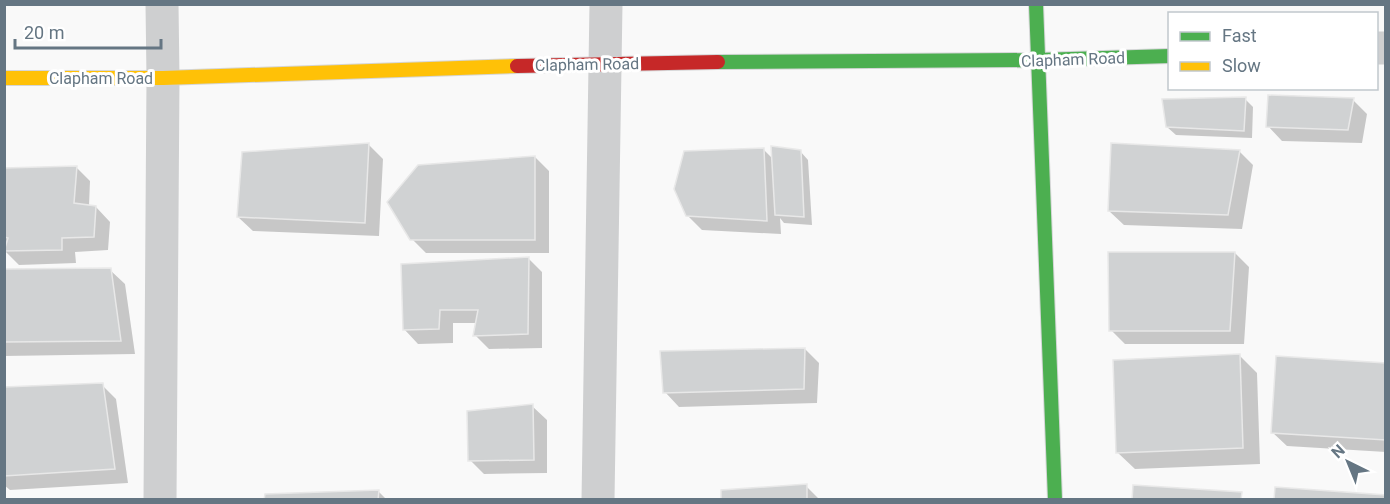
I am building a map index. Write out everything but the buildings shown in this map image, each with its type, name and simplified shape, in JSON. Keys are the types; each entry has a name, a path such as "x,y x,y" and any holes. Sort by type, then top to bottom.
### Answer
{"street":[{"path":"159,500 162,4"},
{"path":"598,500 606,4"},
{"path":"1036,4 1056,500"},
{"name":"Clapham Road","path":"4,78 163,78 606,63 1037,60 1168,56"}],"traffic: fast":[{"path":"1036,4 1055,500"},
{"path":"718,62 1037,60 1168,56"}],"traffic: slow":[{"path":"4,78 163,78 517,66"}],"traffic: jam":[{"path":"517,66 718,62"}]}
